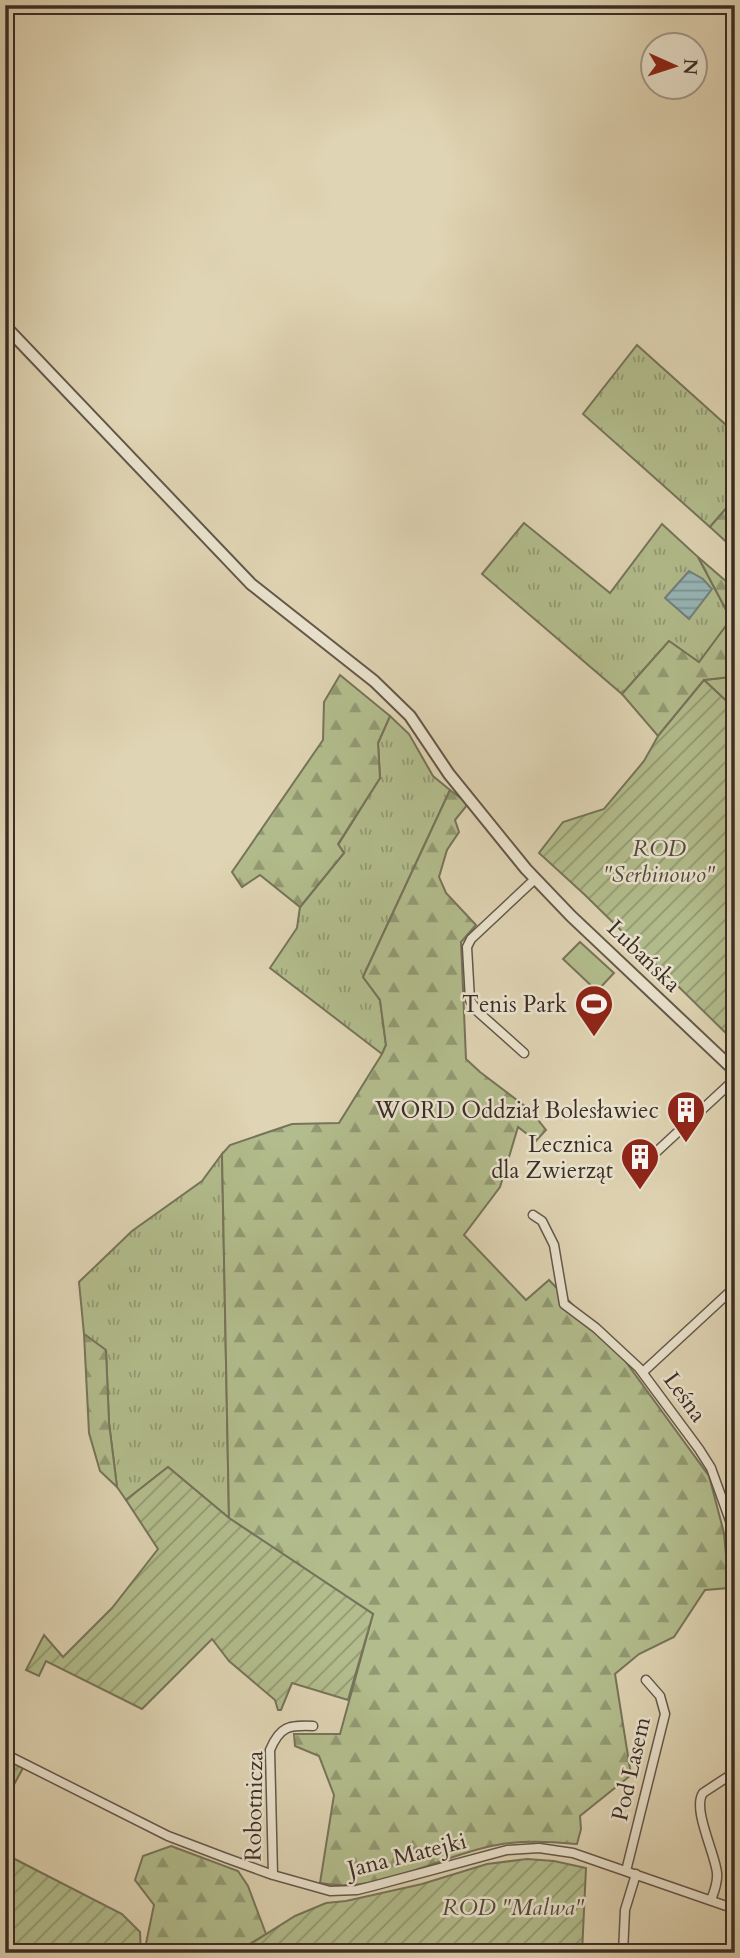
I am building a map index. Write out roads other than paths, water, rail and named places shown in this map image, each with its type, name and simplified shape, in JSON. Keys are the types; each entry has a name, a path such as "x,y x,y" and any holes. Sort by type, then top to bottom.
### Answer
{"street":[{"name":"Lubańska","path":"5,326 251,584 374,681 410,716 449,774 526,869 735,1071"},
{"path":"524,1053 477,1010 470,1000 467,947 471,939 536,879"},
{"path":"653,1155 735,1079"},
{"name":"Leśna","path":"533,1215 542,1221 554,1245 565,1304 596,1328 643,1372 711,1468 733,1526 735,1563"},
{"name":"Leśna","path":"643,1372 735,1287"},
{"name":"Pod Lasem","path":"626,1871 664,1714 660,1696 646,1680"},
{"name":"Robotnicza","path":"273,1875 270,1750 276,1736 285,1727 313,1726"},
{"name":"Jana Matejki","path":"5,1754 168,1836 273,1875 330,1891 357,1890 507,1850 539,1848 573,1853 735,1909"},
{"path":"711,1900 717,1880 716,1870 700,1811 700,1797 735,1772"},
{"path":"623,1953 625,1910 636,1874"}],"water":[{"path":"689,571 703,579 712,589 689,619 665,598"}],"place":[{"name":"Tenis Park","path":"594,1038"},
{"name":"WORD Oddział Bolesławiec","path":"686,1144"},
{"name":"Lecznica dla Zwierząt","path":"640,1191"}],"park label":[{"name":"ROD \"Serbinowo\"","path":"659,861"},
{"name":"ROD \"Malwa\"","path":"513,1907"}]}
